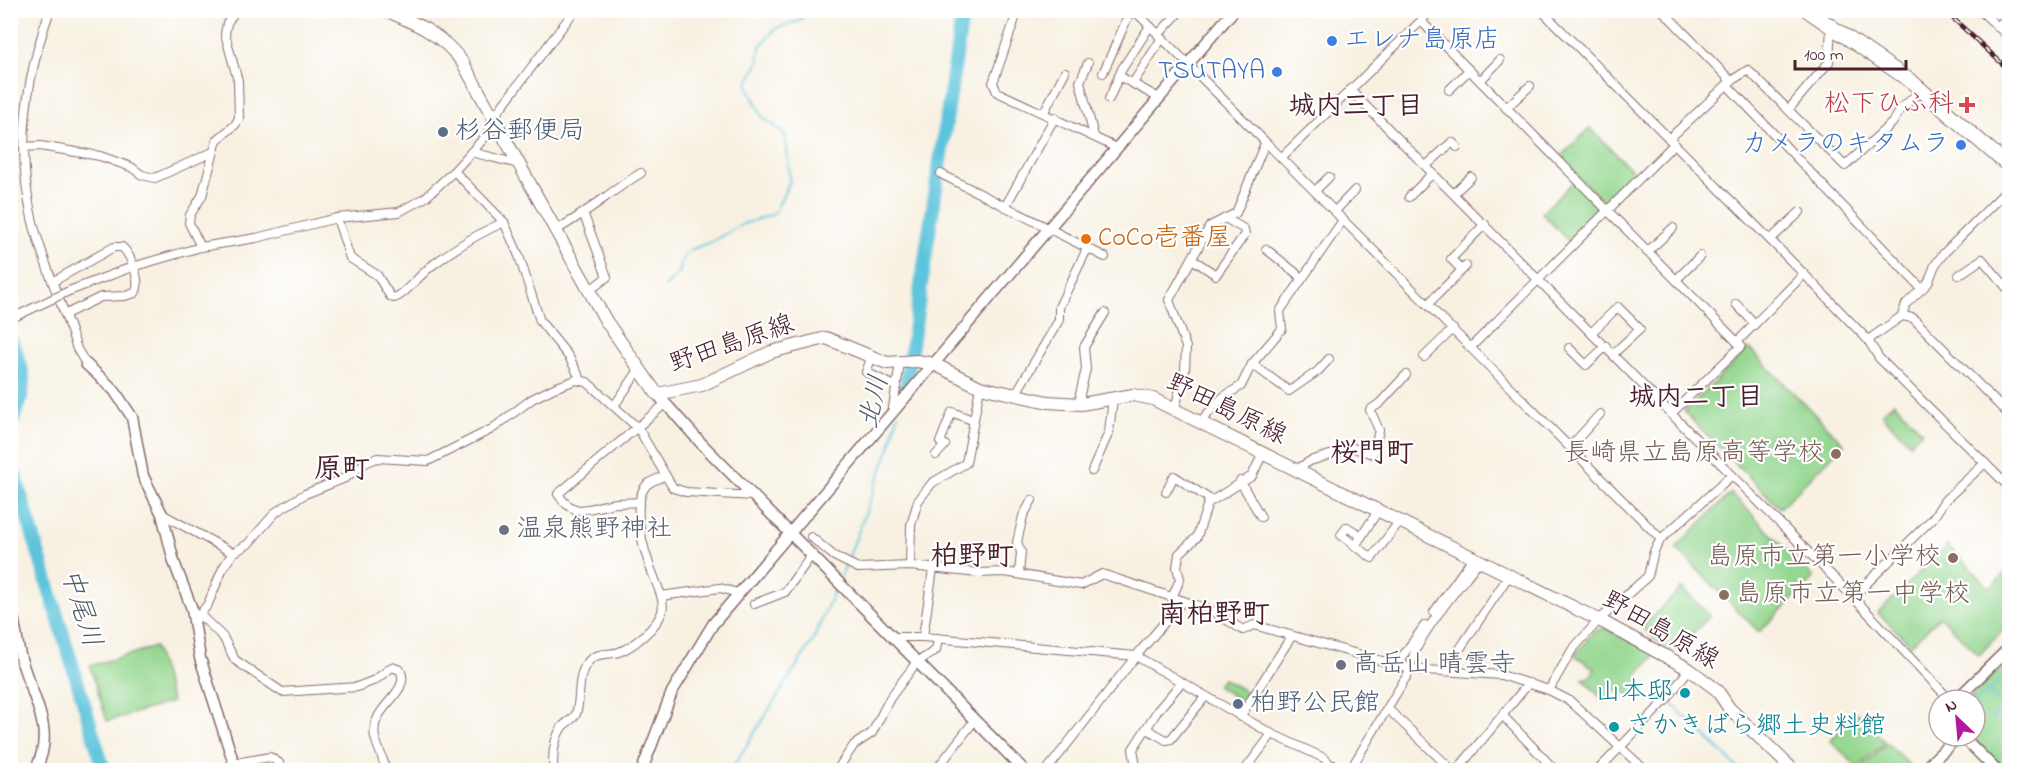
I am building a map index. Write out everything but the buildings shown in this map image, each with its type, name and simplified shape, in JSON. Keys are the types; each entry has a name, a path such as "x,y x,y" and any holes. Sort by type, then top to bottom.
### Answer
{"highway":[{"path":"1807,10 1922,90 2010,167"}],"main road":[{"name":"野田島原線","path":"385,10 433,32 452,48 463,63 589,291 657,394 702,385 771,352 820,339 832,339 887,363 934,364 980,387 1048,402 1081,404 1143,395 1201,421 1475,561 1599,620 1689,669 1717,690 1729,708 1793,771"}],"street":[{"path":"51,10 33,66 26,105 24,147 26,183 32,220 77,349 86,364 114,390 132,417 143,476 162,514 174,562 197,618 200,658 236,767 270,757 279,763 282,771"},
{"path":"201,248 189,219 202,196 216,140 235,125 239,118 238,81 225,34 226,23 236,10"},
{"path":"10,319 69,291 132,267 201,248 256,238 337,218 399,212 426,197 471,152 575,10"},
{"path":"1018,10 993,83 997,92 1094,135 1117,148"},
{"path":"1103,73 1133,10 1661,539"},
{"path":"1133,83 1160,36 1182,10"},
{"path":"642,771 661,717 683,670 713,624 1234,10"},
{"path":"1282,157 1432,10"},
{"path":"1541,10 1804,274 1868,340 1879,358 2010,488"},
{"path":"1662,10 1922,289"},
{"path":"1980,10 2010,38"},
{"path":"1997,27 2010,15"},
{"path":"1421,21 1741,346 1671,414"},
{"path":"1109,99 1119,76 1150,26"},
{"path":"1789,109 1829,62 1831,27"},
{"path":"1480,81 1500,60"},
{"path":"1088,63 1080,82 1094,135"},
{"path":"1449,90 1469,70"},
{"path":"1470,348 1540,279 1729,83 1748,70 1845,166 1893,122 1900,109 1922,90"},
{"path":"1044,112 1065,72"},
{"path":"1119,76 1160,98"},
{"path":"1506,108 1530,86"},
{"path":"1350,90 1606,346 1853,597 1939,688"},
{"path":"1005,207 1055,117"},
{"path":"1409,197 1452,141"},
{"path":"1174,408 1185,370 1186,347 1169,300 1210,226 1236,213 1265,143"},
{"path":"24,147 40,146 100,156 131,167 142,175 155,178 213,152"},
{"path":"471,152 519,164"},
{"path":"454,171 504,222 519,255 540,321 569,357 581,380"},
{"path":"555,230 584,215 603,197 641,172"},
{"path":"941,174 1105,257"},
{"path":"1315,191 1329,177"},
{"path":"1454,193 1471,177"},
{"path":"1868,340 1902,316 1906,304 1928,283 1933,269 1944,253 2010,187"},
{"path":"1335,211 1355,190"},
{"path":"1770,240 1800,212"},
{"path":"584,215 607,277 589,291"},
{"path":"337,218 350,258 377,275 390,296 394,298 432,265 480,233 504,222"},
{"path":"1192,259 1216,275 1245,234 1244,229 1225,218"},
{"path":"1201,421 1222,397 1241,386 1252,364 1282,329 1280,311 1343,220"},
{"path":"1428,304 1464,268 1451,259 1485,224"},
{"path":"1647,252 1673,228"},
{"path":"54,281 89,264 114,247 125,249 139,285 135,293 125,296 101,297 66,314"},
{"path":"1015,395 1059,320 1059,307 1088,249"},
{"path":"1266,249 1301,278"},
{"path":"1676,280 1700,256"},
{"path":"1959,275 1982,259 2007,288 2010,285"},
{"path":"1737,342 1804,274"},
{"path":"1736,304 1755,324"},
{"path":"1592,332 1618,307 1640,329 1613,354"},
{"path":"1081,404 1080,394 1086,369 1084,347 1105,313"},
{"path":"1902,316 1913,318 2010,416"},
{"path":"1424,357 1453,329"},
{"path":"1569,348 1586,365 1606,346"},
{"path":"872,356 866,372 897,387"},
{"path":"1252,364 1289,391 1318,371 1329,359"},
{"path":"893,413 897,387 905,362"},
{"path":"614,406 639,370"},
{"path":"1296,470 1310,461 1353,448 1373,454 1379,430 1370,410 1380,403 1406,375"},
{"path":"197,618 208,604 223,568 233,553 248,544 276,512 304,495 345,478 370,460 428,461 492,429 532,399 562,385 581,380 587,382 638,428 673,488 686,492 753,496"},
{"path":"910,566 912,513 929,486 966,463 972,420 980,387"},
{"path":"657,394 789,534 1024,771"},
{"path":"1092,471 1109,432 1113,399"},
{"path":"640,502 612,504 588,512 568,505 558,494 665,404"},
{"path":"936,455 945,445 939,442 952,412 972,420"},
{"path":"1569,447 1600,414"},
{"path":"1172,598 1180,579 1177,567 1179,554 1197,537 1211,500 1254,473 1263,453"},
{"path":"1853,597 1933,518 1945,500 1985,463"},
{"path":"1549,690 1564,660 1599,620 1648,576 1654,551 1661,539 1732,475"},
{"path":"553,771 551,756 562,727 576,714 578,690 588,662 596,656 622,651 651,628 661,615 661,596 641,536 640,502 646,486 664,476"},
{"path":"1166,492 1174,476 1211,500"},
{"path":"1240,481 1261,517"},
{"path":"1019,574 1021,552 1017,542 1023,516 1032,500"},
{"path":"1356,546 1378,511"},
{"path":"162,514 233,553"},
{"path":"1362,536 1347,527 1341,536 1372,558 1399,522"},
{"path":"812,537 849,565 882,569 910,566 1019,574 1081,585 1102,574 1211,610 1244,630 1254,625 1411,669 1501,675 1549,690 1570,701 1645,771"},
{"path":"754,604 785,592 811,556"},
{"path":"828,572 837,558"},
{"path":"1396,665 1475,561"},
{"path":"891,637 923,637 1136,656 1240,717 1324,758 1327,768 1349,771 1389,710 1411,669 1411,662 1425,633 1475,561"},
{"path":"923,637 933,569"},
{"path":"1445,671 1508,577"},
{"path":"661,596 720,588 738,593"},
{"path":"1047,771 1136,656 1182,602"},
{"path":"10,604 20,657 38,704 45,736 42,758 35,771"},
{"path":"197,618 223,637 235,660 282,692 357,687 375,680 392,668 400,670 404,678 403,684 382,710 375,726 375,743 385,771"},
{"path":"1240,717 1291,637"},
{"path":"837,771 854,745 872,733 890,698 916,663 936,650 938,639"},
{"path":"1968,688 2010,646"},
{"path":"1598,771 1667,699 1689,669"},
{"path":"1133,771 1136,767 1133,748 1158,710 1181,683"},
{"path":"1457,771 1504,717 1529,683"},
{"path":"1147,729 1166,740 1171,739 1205,697"},
{"path":"1389,710 1452,771"},
{"path":"1504,717 1555,771"},
{"path":"936,771 974,721"},
{"path":"1245,771 1272,734"},
{"path":"1923,771 1947,748"},
{"path":"1972,748 1996,771"}],"green space":[{"path":"1590,128 1637,175 1606,205 1559,158"},
{"path":"1573,182 1601,210 1569,242 1542,213"},
{"path":"1749,348 1844,444 1780,508 1684,412"},
{"path":"1894,402 1922,431 1910,443 1881,414"},
{"path":"1731,493 1814,578 1759,632 1676,548"},
{"path":"1947,545 1990,588 2006,572 2009,576 2009,624 1979,655 1940,616 1911,645 1878,613"},
{"path":"1682,588 1710,616 1673,653 1661,646 1642,627"},
{"path":"1605,628 1655,654 1637,676 1641,686 1630,696 1619,688 1605,702 1583,679 1590,677 1595,669 1575,655 1594,631"},
{"path":"155,647 172,702 107,721 90,666"},
{"path":"2009,659 2010,770 2005,770 1983,748 1987,748 1987,688 1980,688"},
{"path":"1223,679 1252,695 1246,703 1216,686"},
{"path":"1857,713 1885,742 1858,768 1830,740"},
{"path":"1887,743 1910,766 1907,770 1860,770"}],"waterway":[{"path":"665,287 679,273 682,260 690,250 711,242 743,224 774,214 790,181 786,140 783,132 763,118 748,82 758,64 760,46 775,29 801,20 804,10"},
{"name":"北川","path":"906,384 963,10"},
{"name":"中尾川","path":"10,339 23,373 22,392 10,427"},
{"name":"北川","path":"903,394 906,384"},
{"name":"北川","path":"848,559 890,447 898,414"},
{"name":"中尾川","path":"10,459 104,770"},
{"name":"北川","path":"840,578 846,564"},
{"name":"北川","path":"731,770 813,640 836,586"},
{"path":"1987,693 2003,679 2010,681"},
{"path":"1987,690 2003,707"},
{"path":"1992,719 2010,701"},
{"path":"1672,704 1740,770"}],"railway":[{"path":"1944,10 2010,71"}],"place":[{"name":"エレナ島原店","path":"1332,41"},
{"name":"TSUTAYA","path":"1277,72"},
{"name":"松下ひふ科","path":"1967,105"},
{"name":"杉谷郵便局","path":"443,132"},
{"name":"カメラのキタムラ","path":"1961,145"},
{"name":"CoCo壱番屋","path":"1086,239"},
{"name":"長崎県立島原高等学校","path":"1836,454"},
{"name":"温泉熊野神社","path":"504,530"},
{"name":"島原市立第一小学校","path":"1953,558"},
{"name":"島原市立第一中学校","path":"1724,595"},
{"name":"高岳山 晴雲寺","path":"1341,665"},
{"name":"山本邸","path":"1685,693"},
{"name":"柏野公民館","path":"1238,704"},
{"name":"さかきばら郷土史料館","path":"1614,727"}],"district":[{"name":"城内三丁目","path":"1356,107"},
{"name":"城内二丁目","path":"1696,398"},
{"name":"桜門町","path":"1372,454"},
{"name":"原町","path":"342,470"},
{"name":"柏野町","path":"972,557"},
{"name":"南柏野町","path":"1214,615"}]}
